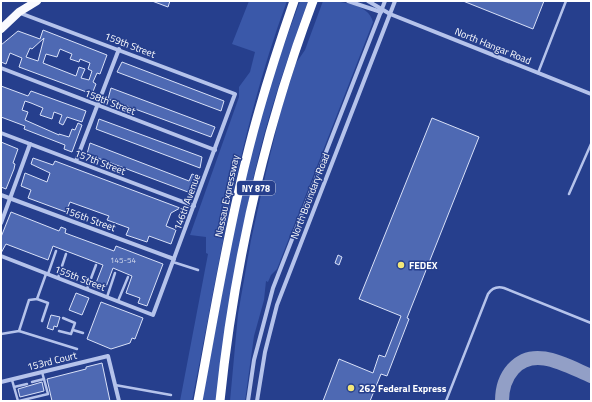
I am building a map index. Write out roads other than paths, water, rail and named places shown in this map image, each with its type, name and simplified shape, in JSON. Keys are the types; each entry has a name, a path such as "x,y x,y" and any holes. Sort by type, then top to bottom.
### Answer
{"highway":[{"name":"Nassau Expressway","path":"198,401 245,161 270,72 294,1"},
{"name":"NY 878","path":"220,401 241,260 259,175 284,86 313,1"},
{"path":"224,401 227,353"}],"main road":[{"path":"19,12 25,1"},
{"path":"1,29 19,12 36,1"}],"street":[{"name":"North Hangar Road","path":"348,1 381,10 591,94"},
{"name":"North Hangar Road","path":"368,1 381,10"},
{"name":"North Boundary Road","path":"248,401 255,355 272,288 385,1"},
{"name":"North Boundary Road","path":"257,401 265,352 277,305 395,1"},
{"name":"159th Street","path":"19,12 235,94"},
{"path":"76,161 119,49"},
{"name":"158th Street","path":"1,68 215,150"},
{"name":"146th Avenue","path":"153,315 235,94"},
{"name":"157th Street","path":"1,133 194,206"},
{"path":"1,223 30,144"},
{"name":"156th Street","path":"1,195 173,260"},
{"name":"155th Street","path":"1,256 153,315"},
{"name":"153rd Court","path":"1,382 108,356 115,385"},
{"path":"115,385 119,401"}],"lane":[{"path":"538,73 566,1"},
{"path":"568,194 591,144"},
{"path":"37,299 56,251"},
{"path":"58,278 66,254"},
{"path":"173,260 198,270"},
{"path":"87,290 96,266"},
{"path":"107,297 116,273"},
{"path":"118,302 128,276"},
{"path":"446,401 488,294 493,289 499,287 504,288 591,323"},
{"path":"20,331 29,300 37,299 48,303 42,321"},
{"path":"59,331 71,334 73,330 75,323 63,318"},
{"path":"73,330 83,333"},
{"path":"1,334 20,331 77,348"},
{"path":"12,380 18,401 48,394 42,372"},
{"path":"32,382 44,379"},
{"path":"14,387 27,384"},
{"path":"115,385 171,395"}],"place":[{"name":"FEDEX","path":"401,265"},
{"name":"262 Federal Express","path":"351,388"}]}
